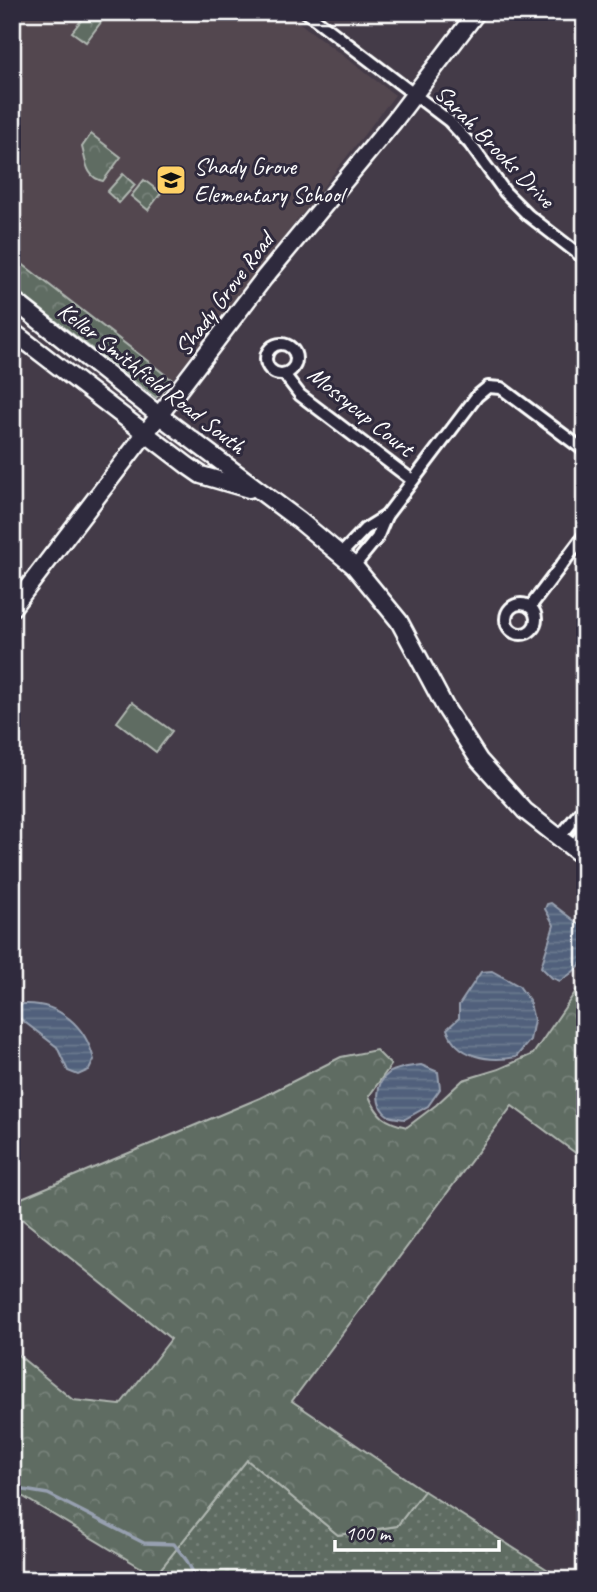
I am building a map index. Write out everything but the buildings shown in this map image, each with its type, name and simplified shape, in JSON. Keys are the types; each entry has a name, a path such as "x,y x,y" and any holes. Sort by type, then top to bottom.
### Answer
{"main road":[{"name":"Shady Grove Road","path":"14,601 147,433 264,278 415,93 477,12"},
{"name":"Keller Smithfield Road South","path":"12,299 354,566 399,621 445,707 479,760 525,811 572,848"},
{"name":"Keller Smithfield Road South","path":"12,331 201,475 263,493"}],"street":[{"name":"Sarah Brooks Drive","path":"306,12 449,121 470,144 505,192 528,215 585,258"},
{"name":"Mossycup Court","path":"284,374 300,395 412,480"},
{"path":"354,566 377,538 386,516 412,480 477,396 488,387 501,388 585,451"},
{"path":"341,554 365,529 386,516"},
{"path":"530,607 585,534"},
{"path":"572,848 585,806"},
{"path":"572,848 585,830"}],"shaded area":[{"name":"Shady Grove Elementary School","path":"12,12 285,12 395,95 172,380 12,256"}],"green space":[{"path":"88,12 108,13 86,42 72,32"},
{"path":"91,134 121,157 103,181 90,173 86,163 82,147"},
{"path":"123,174 135,185 119,203 107,192"},
{"path":"144,180 161,193 148,210 131,196"},
{"path":"12,256 172,380 156,398 12,287"},
{"path":"132,702 172,731 156,752 117,722"},
{"path":"585,978 585,1160 512,1106 292,1401 424,1491 397,1526 338,1535 247,1460 155,1576 12,1490 12,1350 73,1400 120,1405 171,1339 12,1211 12,1202 260,1098 341,1057 376,1050 391,1065 369,1096 383,1118 407,1127 463,1080 499,1069 533,1054"},
{"path":"247,1460 338,1535 397,1526 424,1491 564,1580 152,1580"}],"water":[{"path":"551,903 585,929 583,960 560,981 552,978 541,967 554,925 545,909 547,904"},
{"path":"492,971 519,986 529,1000 534,1020 530,1040 516,1057 495,1059 475,1056 458,1046 447,1029 459,1018 459,1005 481,972"},
{"path":"23,1004 48,1007 69,1018 78,1027 94,1060 89,1070 78,1075 68,1071 57,1047 18,1017 18,1007"},
{"path":"421,1065 438,1072 440,1089 428,1106 405,1119 389,1116 381,1107 378,1095 384,1077 392,1071"}],"waterway":[{"path":"12,1488 48,1494 144,1543 174,1544 197,1580"}],"place":[{"name":"Shady Grove Elementary School","path":"171,180"}]}
